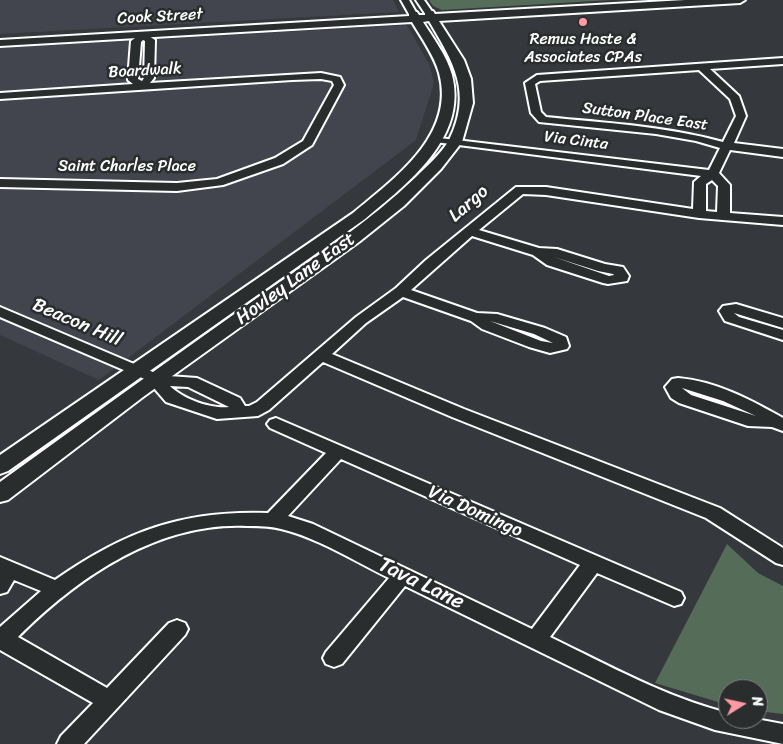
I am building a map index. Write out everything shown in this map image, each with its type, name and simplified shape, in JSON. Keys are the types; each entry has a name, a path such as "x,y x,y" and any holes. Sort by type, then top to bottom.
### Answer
{"main road":[{"name":"Cook Street","path":"0,43 647,0"},
{"path":"602,8 612,4 676,0"},
{"name":"Cook Street","path":"0,37 740,0"},
{"name":"Hovley Lane East","path":"0,494 147,375 210,319 359,216 411,171 435,139 449,111 446,74 423,16"},
{"name":"Hovley Lane East","path":"0,466 260,306 398,203 420,184 455,142 466,103 465,79 458,60 423,16"},
{"path":"143,34 191,26"}],"street":[{"name":"Hovley Lane East","path":"405,0 423,16"},
{"name":"Hovley Lane East","path":"420,0 423,16"},
{"path":"143,34 150,40 149,78 143,86 133,80 136,41 143,34"},
{"path":"702,67 783,61"},
{"path":"699,214 700,182 713,174 741,116 735,98 702,67"},
{"name":"Sutton Place East","path":"702,67 534,80 536,113 543,120 656,131 698,138 726,146 783,153"},
{"name":"Boardwalk","path":"0,96 292,76"},
{"name":"Saint Charles Place","path":"0,183 177,187 219,182 254,171 278,161 308,143 339,85 336,79 321,76 292,76"},
{"name":"Via Cinta","path":"435,139 713,174"},
{"path":"713,174 724,185 723,216"},
{"name":"Largo","path":"147,375 191,382 234,402 240,411 252,412 264,406 361,320 401,292 432,263 472,232 508,198 520,190 546,191 699,214 783,221"},
{"path":"472,232 538,252 557,253 603,268 618,270 622,278 608,280 552,262 538,252"},
{"path":"401,292 476,318"},
{"path":"783,323 736,308 726,311 730,318 734,320 783,335"},
{"name":"Beacon Hill","path":"0,312 147,375"},
{"path":"320,355 458,413 713,513 779,556"},
{"path":"678,383 691,385 755,408 778,423 754,422 685,398 677,394 673,387 678,383"},
{"name":"Via Domingo","path":"276,424 674,598"},
{"path":"273,520 337,452"},
{"name":"Tava Lane","path":"0,640 57,588 131,542 160,531 207,521 273,520 306,529 536,640 613,680 694,715 783,734"},
{"path":"536,640 593,563"},
{"path":"3,573 57,588"},
{"path":"334,658 403,576"},
{"path":"69,744 177,629"},
{"path":"0,640 109,702"}],"shaded area":[{"path":"0,0 393,0 399,12 0,34"},
{"path":"407,25 430,66 434,83 416,140 99,380 0,335 0,48"}],"green space":[{"path":"429,0 611,0 442,10 433,6"},
{"path":"727,544 758,573 783,586 783,714 768,712 768,679 718,679 718,702 655,683"}],"place":[{"name":"Remus Haste & Associates CPAs","path":"583,22"}]}
